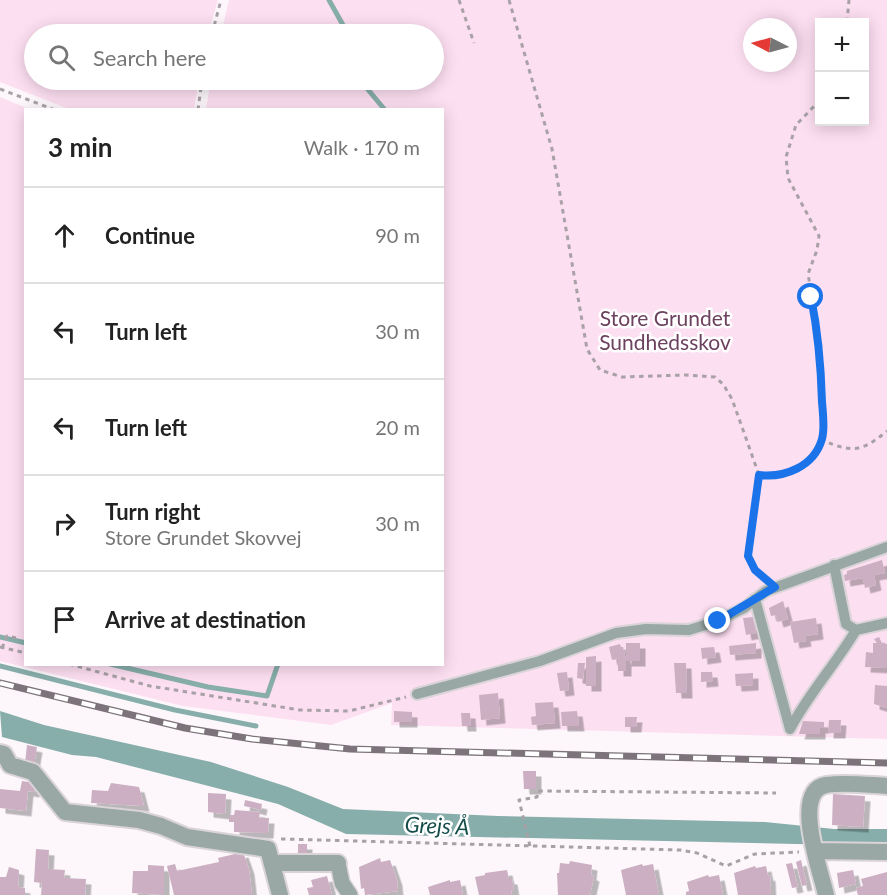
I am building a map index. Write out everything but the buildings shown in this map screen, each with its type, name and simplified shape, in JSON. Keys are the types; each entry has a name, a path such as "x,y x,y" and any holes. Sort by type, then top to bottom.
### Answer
{"street":[{"path":"0,753 4,754 10,765 33,772 65,812 139,820 187,837 270,856 338,863 342,883 350,895"},
{"path":"826,895 809,820 810,800 820,787 826,785 887,786"},
{"path":"816,849 887,852"},
{"path":"270,856 280,895"}],"lane":[{"path":"417,694 540,662 616,633 646,629 689,630 718,621 775,587 887,547"},
{"path":"834,565 846,624 856,630 887,623"},
{"path":"755,599 790,729 802,706 840,658 856,630"}],"path":[{"path":"215,24 221,0"},
{"path":"459,0 474,44"},
{"path":"509,0 552,149 587,349 600,370 622,377 715,377 732,399 759,475 748,556 755,570 775,587"},
{"path":"847,18 849,0"},
{"path":"0,89 50,108"},
{"path":"198,108 201,90"},
{"path":"759,475 786,475 810,459 822,440 819,337 808,274 818,250 819,236 788,178 786,157 796,125 815,104"},
{"path":"822,440 842,449 868,447 887,431"},
{"path":"16,638 7,636 1,647 24,653"},
{"path":"76,666 150,686 300,710 349,711 417,694"},
{"path":"530,844 519,800 537,797 538,791 776,793"},
{"path":"270,856 280,839 530,844 680,850 697,853 726,866 755,854 816,849"}],"green space":[{"path":"0,0 218,0 211,24 24,24 24,90 197,90 194,108 66,108 0,82"},
{"name":"Store Grundet Sundhedsskov","path":"229,0 887,0 887,739 391,725 392,703 331,725 183,706 0,661 0,97 27,108 24,108 24,666 444,666 444,108 206,108 209,90 444,90 444,24 223,24"}],"water":[{"name":"Grejs Å","path":"0,711 44,725 211,762 288,787 343,809 498,816 765,822 834,829 887,829 887,846 346,834 278,804 96,757 72,755 2,737"}],"waterway":[{"path":"329,0 342,24"},
{"path":"368,90 383,108"},
{"path":"0,637 24,643"},
{"path":"0,666 175,710 256,726"},
{"path":"119,666 208,687 267,696 277,666"}],"railway":[{"path":"0,683 185,728 252,739 350,749 887,763"}],"route":[{"path":"718,621 744,608 775,587 755,570 748,556 759,475 774,477 786,475 810,459 822,440 819,337 811,297"}]}
